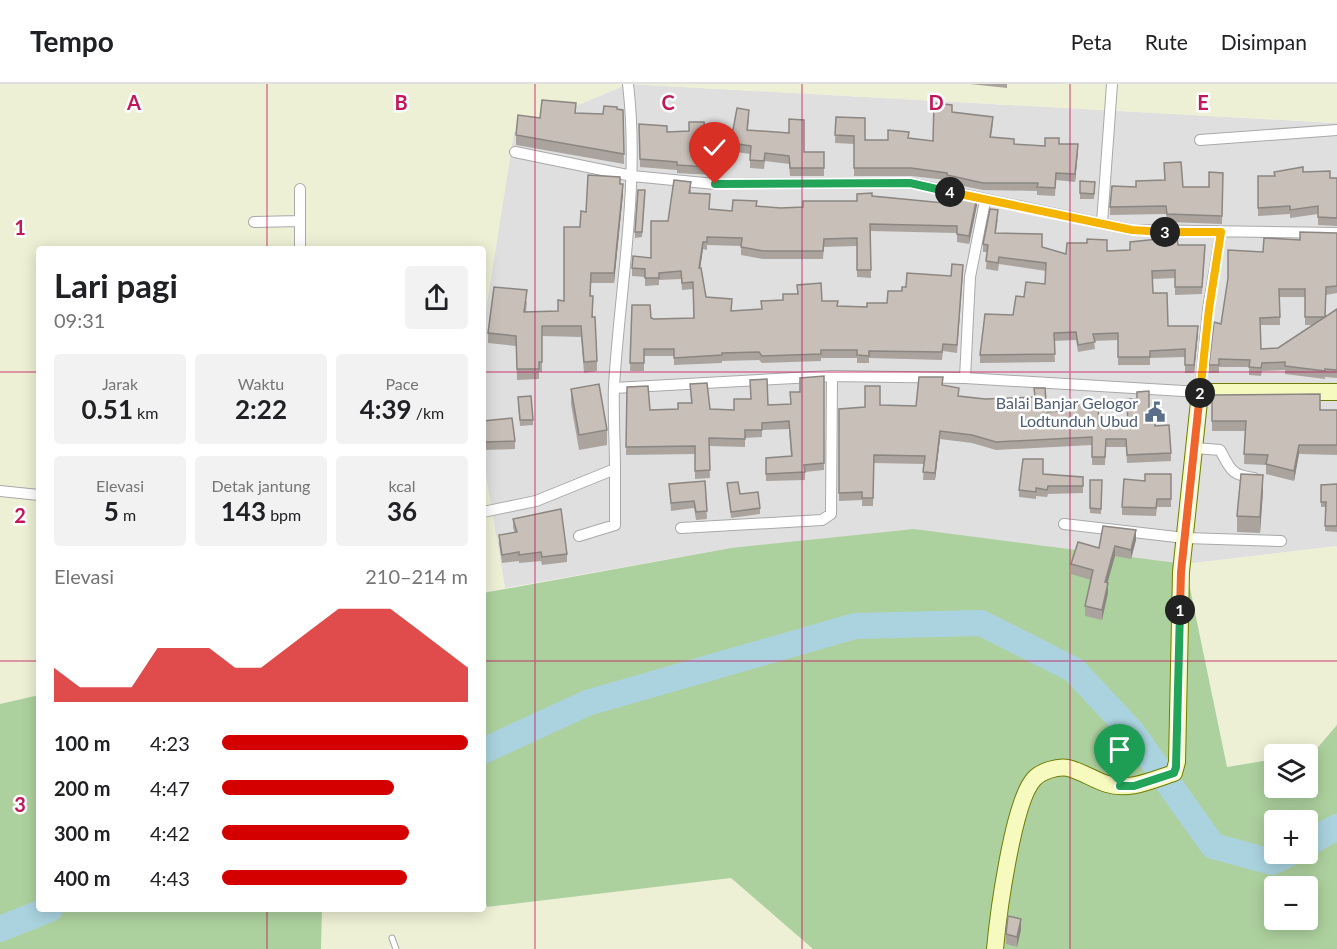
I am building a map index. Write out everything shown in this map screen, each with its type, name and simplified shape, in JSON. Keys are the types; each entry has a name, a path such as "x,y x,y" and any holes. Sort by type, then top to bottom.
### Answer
{"street":[{"path":"579,536 615,525 614,388 632,176 632,114 628,84"},
{"path":"1102,223 1112,84"},
{"path":"1200,140 1337,130"},
{"path":"515,152 632,176 715,184 910,183 985,201 1151,232 1337,232"},
{"path":"300,189 300,246"},
{"path":"965,378 970,277 985,201"},
{"path":"254,222 300,221"},
{"path":"995,949 1009,857 1018,821 1035,778 1047,770 1068,768 1108,784 1134,786 1174,773 1177,762 1181,572 1209,309 1221,232"},
{"path":"614,388 832,376 965,378 1200,392 1337,392"},
{"path":"681,528 822,520 831,514 832,376"},
{"path":"1195,448 1220,450 1229,468 1237,476 1262,480"},
{"path":"486,511 536,501 615,469"},
{"path":"0,491 36,495"},
{"path":"1064,524 1185,538 1281,541"}],"lane":[{"path":"392,938 396,949"}],"shaded area":[{"path":"628,84 1337,123 1337,546 1185,564 731,548 505,588 486,477 486,309 514,132"}],"green space":[{"path":"0,84 628,84 514,132 486,309 486,246 36,246 36,696 0,704"},
{"path":"628,84 1337,84 1337,123"},
{"path":"486,477 505,588 486,592"},
{"path":"914,529 1185,564 1227,767 1264,761 1264,798 1318,798 1318,747 1337,725 1337,949 813,949 731,878 487,907 486,592 731,548"},
{"path":"1337,546 1337,725 1318,747 1318,744 1264,744 1264,761 1227,767 1185,564"},
{"path":"36,696 36,912 322,912 321,949 0,949 0,704"},
{"path":"732,877 813,949 321,949 322,912 486,912 486,904 487,907"}],"building":[{"path":"542,100 576,103 575,113 603,114 604,106 623,110 624,154 516,135 518,115 540,118"},
{"path":"934,103 952,105 952,112 993,117 990,137 1014,139 1014,144 1045,146 1045,138 1059,138 1059,144 1078,144 1075,174 1056,173 1055,188 1037,187 1038,183 983,183 947,175 947,173 911,168 854,168 854,136 835,135 836,117 865,118 865,140 888,140 888,130 909,132 908,138 933,141"},
{"path":"737,108 749,110 747,130 789,133 789,119 804,120 804,152 824,152 824,168 790,168 789,156 765,153 764,161 750,160 751,146 724,142 723,167 677,165 677,162 640,159 639,124 667,126 667,132 689,131 689,122 704,122 705,131 733,130"},
{"path":"1181,162 1183,187 1209,187 1209,172 1223,173 1222,216 1167,214 1166,206 1110,207 1112,186 1136,187 1136,181 1165,180 1164,163"},
{"path":"1303,167 1303,172 1330,171 1330,178 1337,178 1337,218 1318,217 1318,206 1290,210 1290,206 1258,208 1258,176 1275,176 1274,172"},
{"path":"588,175 620,177 620,184 623,184 614,273 591,273 590,296 593,296 592,317 595,317 597,361 584,362 581,326 542,326 542,362 539,362 539,369 517,369 516,336 488,333 494,287 527,290 524,312 558,311 558,300 564,301 564,227 580,227 581,211 586,212"},
{"path":"674,180 691,182 689,193 710,194 709,209 732,211 733,200 757,201 756,206 781,208 803,207 803,201 857,201 857,194 872,193 872,196 944,203 945,190 977,197 969,236 957,234 957,226 870,224 871,270 857,270 857,238 824,239 823,251 763,251 741,247 742,238 707,237 707,242 703,242 699,268 701,268 706,297 732,299 731,311 762,309 761,301 783,300 783,294 798,294 797,285 821,283 822,301 838,301 837,306 867,307 867,303 887,303 888,291 902,291 902,287 906,287 907,273 951,276 952,264 963,265 957,345 943,344 942,352 869,351 869,356 857,355 857,350 821,350 821,354 762,356 759,352 722,353 722,355 674,358 674,349 644,349 644,363 630,363 632,305 650,305 651,318 654,319 694,318 693,282 682,283 681,271 659,273 659,278 645,278 645,269 632,268 633,256 651,258 651,221 668,221"},
{"path":"1080,181 1095,182 1094,194 1080,193"},
{"path":"638,190 645,190 642,232 635,232"},
{"path":"990,209 998,210 995,233 1042,234 1042,247 1066,254 1067,243 1087,243 1087,239 1107,240 1107,251 1130,250 1130,242 1177,237 1178,245 1205,245 1202,287 1175,287 1175,270 1152,271 1153,293 1167,293 1168,326 1198,326 1194,365 1185,365 1185,349 1150,351 1150,357 1118,357 1118,333 1093,334 1095,342 1078,345 1076,332 1054,333 1055,354 980,355 985,314 1013,315 1016,296 1024,297 1026,282 1045,284 1046,263 999,257 998,263 986,261 988,245 983,244"},
{"path":"1300,232 1337,233 1337,286 1326,287 1325,317 1337,309 1337,370 1325,369 1325,371 1285,366 1285,362 1262,363 1261,368 1249,367 1250,360 1219,359 1219,365 1209,365 1214,322 1221,324 1228,278 1228,250 1263,252 1264,238 1300,240","holes":["1279,289 1305,289 1305,317 1325,317 1278,348 1261,349 1260,318 1280,317"]},
{"path":"824,376 824,463 804,465 805,472 766,474 766,458 792,456 789,421 762,423 762,430 745,430 745,439 709,438 710,470 695,471 695,446 626,447 627,387 648,386 650,410 678,409 678,403 692,403 690,384 707,383 710,409 734,410 734,399 751,399 750,380 767,379 768,405 791,404 790,392 800,392 800,378"},
{"path":"919,377 943,377 942,385 959,388 958,396 985,399 1035,397 1034,388 1045,388 1047,412 1072,410 1072,404 1098,403 1099,426 1128,427 1127,399 1137,399 1137,392 1149,391 1149,411 1156,411 1155,426 1169,425 1171,453 1127,455 1126,439 1106,439 1105,457 1092,457 1092,437 996,442 972,435 940,431 935,473 923,472 925,456 874,455 873,498 862,498 862,492 839,493 839,409 865,407 865,386 880,386 880,405 916,406"},
{"path":"599,384 607,430 579,435 571,389"},
{"path":"1320,394 1320,410 1337,410 1337,445 1299,445 1294,471 1266,464 1268,455 1244,454 1246,421 1212,421 1212,395"},
{"path":"531,396 533,420 520,420 518,397"},
{"path":"512,418 515,441 486,442 486,421"},
{"path":"1023,459 1043,459 1043,474 1083,477 1083,486 1048,486 1047,490 1036,488 1036,492 1019,490"},
{"path":"1145,474 1171,474 1171,499 1157,499 1156,508 1122,507 1124,479 1145,481"},
{"path":"1241,474 1263,475 1260,517 1237,516"},
{"path":"1090,480 1102,480 1101,509 1090,508"},
{"path":"705,481 707,511 696,512 694,501 671,503 669,484"},
{"path":"738,482 740,494 758,492 760,508 731,512 727,483"},
{"path":"1337,484 1337,526 1325,526 1326,502 1321,502 1321,485"},
{"path":"561,509 567,554 542,557 541,552 519,555 519,552 502,555 499,535 517,532 513,519"},
{"path":"1103,526 1136,530 1131,550 1115,546 1105,582 1108,583 1102,610 1085,606 1093,570 1071,564 1078,542 1099,548"},
{"path":"1008,916 1021,919 1017,937 1006,934"}],"waterway":[{"path":"486,750 587,703 855,626 981,623 1074,670 1132,732 1213,846 1264,860"},
{"path":"1318,837 1337,827"},
{"path":"0,929 42,912"}],"place":[{"name":"Balai Banjar Gelogor Lodtunduh Ubud","path":"1155,412"}],"route":[{"path":"715,184 910,183 985,201 1037,209 1132,230 1221,232 1209,309 1181,572 1177,762 1174,773 1134,786 1120,786"}]}
